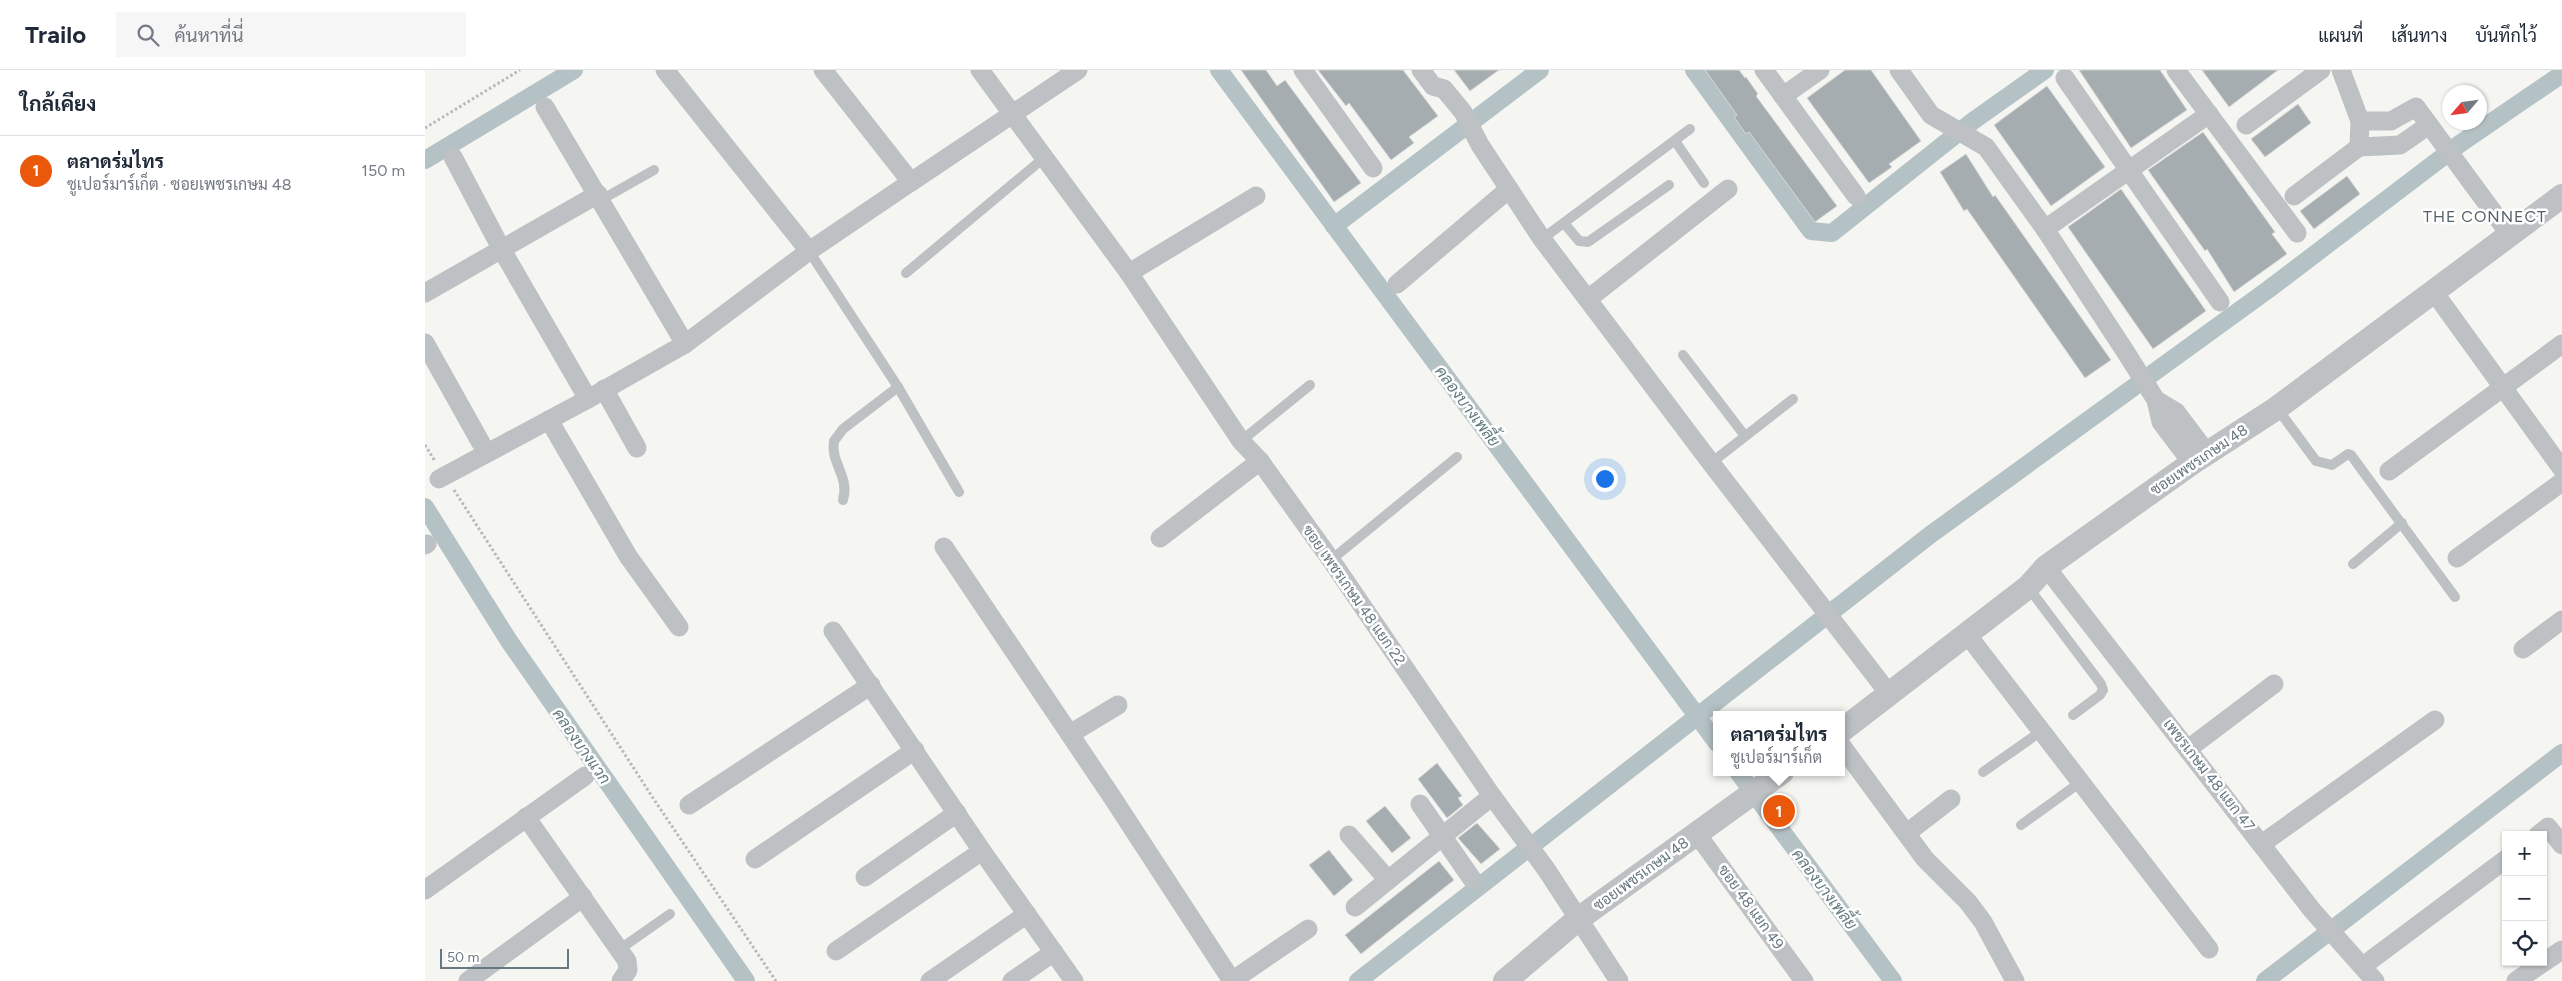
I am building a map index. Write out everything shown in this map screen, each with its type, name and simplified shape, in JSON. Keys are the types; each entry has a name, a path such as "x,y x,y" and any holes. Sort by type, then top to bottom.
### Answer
{"street":[{"path":"665,70 809,252"},
{"path":"823,70 911,182"},
{"name":"ซอย เพชรเกษม 48 แยก 22","path":"980,70 1129,273 1241,441 1260,461 1331,560 1492,796 1546,869 1577,920 1619,981"},
{"path":"442,477 685,344 809,252 1078,70"},
{"path":"1303,70 1373,168"},
{"path":"1421,70 1433,86 1443,88 1463,112 1480,145 1542,239 1711,463 1891,694"},
{"path":"1437,70 1443,78 1443,88"},
{"path":"1764,70 1856,196"},
{"path":"1783,96 1820,70"},
{"path":"1899,70 1931,115 1986,146 2045,229 2125,351 2156,400 2161,422 2199,458"},
{"path":"2177,70 2297,232"},
{"path":"2246,125 2321,70"},
{"path":"2341,70 2360,121 2359,147"},
{"path":"2065,78 2220,302"},
{"path":"545,107 600,197 685,344"},
{"path":"2360,121 2391,121 2416,107 2510,235"},
{"path":"2045,229 2209,114"},
{"path":"2294,196 2359,147 2400,145 2432,130"},
{"path":"453,157 502,250 588,398"},
{"path":"1397,284 1509,189"},
{"path":"1588,299 1728,189"},
{"path":"1129,273 1256,196"},
{"name":"ซอยเพชรเกษม 48","path":"1845,728 2028,587 2046,567 2199,458 2277,408 2562,196"},
{"path":"425,293 600,197"},
{"path":"2434,292 2562,469"},
{"path":"425,343 481,443"},
{"path":"2389,471 2562,344"},
{"path":"604,389 637,448"},
{"path":"549,420 624,550 679,627"},
{"path":"1160,538 1260,461"},
{"path":"2457,558 2562,482"},
{"path":"944,548 1070,734 1233,981 1309,929"},
{"name":"เพชรเกษม 48 แยก 47","path":"2046,567 2263,844 2312,910 2371,977"},
{"path":"2523,649 2562,620"},
{"path":"833,631 982,851 1074,981"},
{"path":"1966,633 2043,730 2209,950"},
{"path":"2188,749 2274,684"},
{"path":"689,805 871,685"},
{"path":"1070,734 1118,705"},
{"path":"2263,844 2435,720"},
{"path":"755,859 915,750"},
{"path":"1845,750 1933,868 1968,902 1983,922 2009,979"},
{"path":"425,890 585,776"},
{"name":"ซอยเพชรเกษม 48","path":"1505,981 1577,920 1776,776"},
{"path":"1355,907 1492,796"},
{"path":"1907,833 1951,800"},
{"path":"1420,804 1472,878"},
{"path":"865,877 957,813"},
{"path":"526,817 620,949 628,966 625,976 621,981"},
{"path":"2543,831 2548,827 2562,845"},
{"name":"ซอย 48 แยก 49","path":"1697,834 1805,981"},
{"path":"1349,835 1388,880"},
{"path":"836,951 982,851"},
{"path":"2371,977 2502,862"},
{"path":"468,981 583,897"},
{"path":"930,981 1027,914"},
{"path":"2516,981 2562,950"},
{"path":"1012,981 1054,952"}],"lane":[{"path":"1542,239 1690,129"},
{"path":"1675,141 1705,183"},
{"path":"906,273 1045,157"},
{"path":"600,197 654,170"},
{"path":"1564,223 1579,241 1588,242 1669,185"},
{"path":"809,252 898,387 959,492"},
{"path":"1683,355 1745,436"},
{"path":"1241,441 1310,385"},
{"path":"843,500 845,491 844,480 834,456 834,441 843,429 898,387"},
{"path":"1711,463 1793,399"},
{"path":"2277,408 2316,461 2333,465 2348,454 2351,455 2455,596"},
{"path":"1331,560 1457,457"},
{"path":"2353,564 2402,523"},
{"path":"2028,587 2101,684 2103,690 2100,695 2073,715"},
{"path":"1983,772 2043,730"},
{"path":"2021,825 2081,781"},
{"path":"620,949 670,914"}],"path":[{"path":"425,128 520,70"},
{"path":"425,445 442,477 776,981"}],"building":[{"path":"1241,70 1266,70 1277,86 1285,80 1361,183 1334,202"},
{"path":"1318,70 1403,70 1438,116 1409,137 1414,143 1391,160 1349,103 1346,106"},
{"path":"1454,70 1499,70 1470,91"},
{"path":"1705,70 1739,70 1746,77 1758,94 1756,96 1837,206 1815,222 1749,132 1746,134 1734,117 1737,115"},
{"path":"1845,70 1871,70 1921,141 1889,164 1892,167 1869,183 1807,98"},
{"path":"2079,70 2160,70 2187,110 2131,148"},
{"path":"2202,70 2278,70 2229,107"},
{"path":"2047,86 2105,167 2051,206 1994,125"},
{"path":"2298,104 2311,123 2265,157 2251,139"},
{"path":"2203,132 2275,232 2272,234 2287,254 2234,292 2207,249 2205,251 2148,170"},
{"path":"1966,154 1993,197 1995,195 2111,360 2085,378 1967,209 1964,211 1940,172"},
{"path":"2347,176 2360,194 2314,229 2300,211"},
{"path":"2121,189 2206,311 2153,349 2068,227"},
{"path":"1437,763 1462,796 1458,798 1463,805 1447,818 1418,779"},
{"path":"1385,806 1411,838 1392,853 1366,821"},
{"path":"1477,823 1500,849 1481,864 1458,838"},
{"path":"1329,850 1353,880 1334,896 1309,865"},
{"path":"1439,861 1454,880 1361,954 1345,935"}],"waterway":[{"path":"425,160 574,70"},
{"name":"คลองบางเพลี้ย","path":"1219,70 1713,738"},
{"path":"1334,226 1540,70"},
{"path":"1694,70 1811,231 1832,233 1973,121 2045,70"},
{"path":"1358,981 1930,535 2269,289 2461,143 2562,74"},
{"name":"คลองบางแวก","path":"425,507 509,641 746,981"},
{"path":"2265,981 2562,753"},
{"name":"คลองบางเพลี้ย","path":"1741,776 1893,981"}],"place":[{"name":"ตลาดร่มไทร","path":"1779,811"}],"district":[{"name":"THE CONNECT","path":"2485,216"}]}
